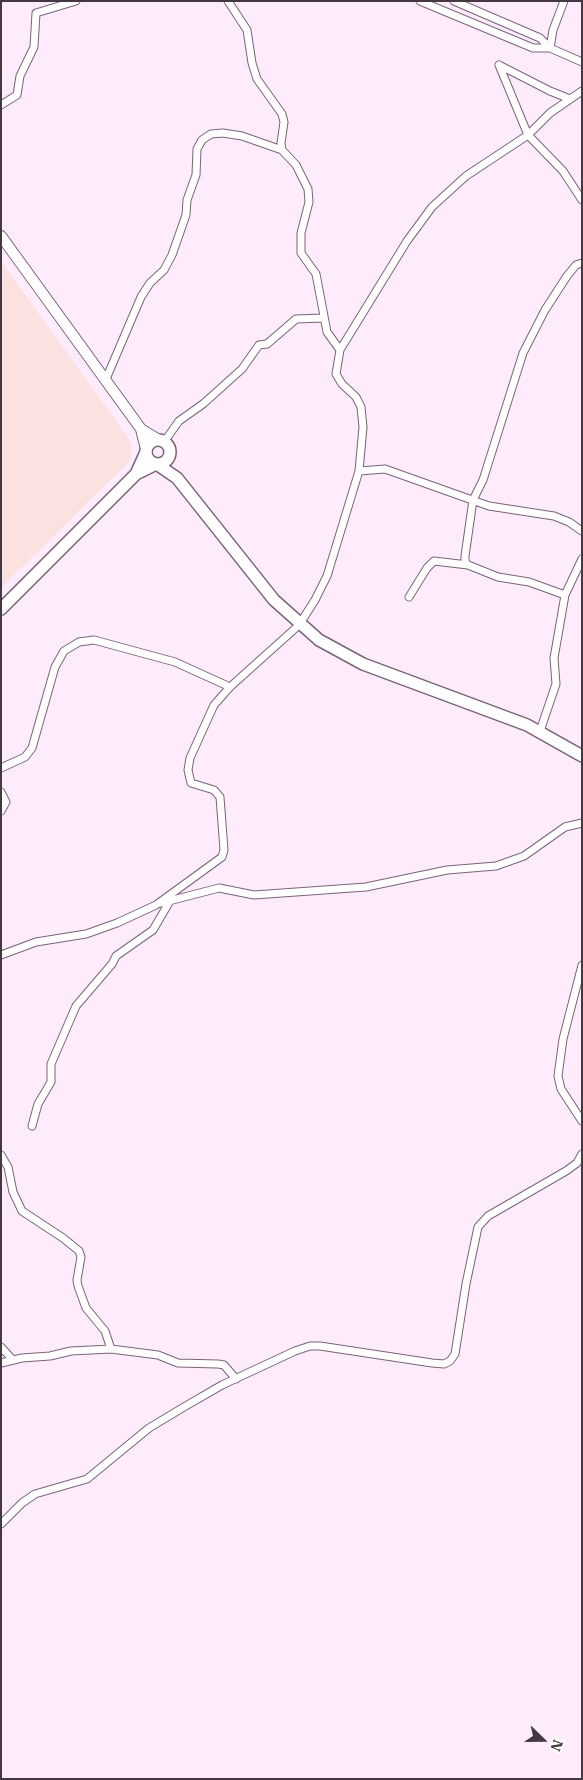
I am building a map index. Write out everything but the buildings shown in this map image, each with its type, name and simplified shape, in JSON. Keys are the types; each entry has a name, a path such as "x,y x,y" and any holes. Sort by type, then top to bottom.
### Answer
{"main road":[{"path":"1,236 141,429 150,462 177,478 263,587 299,625 329,647 362,664 540,731 582,756"},
{"path":"141,429 162,441 170,453 177,478"},
{"path":"1,609 136,474 151,442 162,441"},
{"path":"136,474 166,461 170,453"}],"street":[{"path":"1,105 17,95 20,76 34,47 36,13 76,1"},
{"path":"228,1 247,30 257,79 282,114 284,122 282,150"},
{"path":"420,1 533,48 550,48"},
{"path":"454,1 540,38 550,48 582,62"},
{"path":"550,48 553,30 564,1"},
{"path":"570,99 499,65 528,135 563,171 582,200"},
{"path":"1,955 36,942 86,934 117,923 156,904 222,857 224,850 219,795 214,790 191,783 188,770 207,718 214,705 230,687 299,625 327,576 360,471 363,427 361,407 356,396 342,384 336,374 340,350 407,241 432,207 466,176 528,135 550,113 582,91"},
{"path":"106,379 141,297 150,283 164,270 172,255 186,215 187,200 196,175 197,150 202,140 211,134 223,133 242,136 282,150 296,165 308,190 309,202 301,233 301,253 320,283 323,318 329,337 340,350"},
{"path":"468,565 465,562 465,556 473,500 483,480 523,353 544,310 567,276 576,265 582,263"},
{"path":"162,441 179,421 203,404 242,369 259,345 267,344 296,319 323,318"},
{"path":"360,471 385,470 489,506 554,516 569,522 582,532"},
{"path":"540,731 556,684 554,658 565,595 582,560"},
{"path":"409,597 434,561 468,565 498,577 529,582 565,595"},
{"path":"1,768 25,757 32,748 55,667 64,651 79,642 94,640 175,662 230,687"},
{"path":"1,792 6,802 1,811"},
{"path":"156,904 219,888 254,895 366,887 447,870 496,866 524,856 565,827 582,823"},
{"path":"32,1126 38,1104 51,1082 52,1064 76,1006 112,964 116,956 153,930 170,901"},
{"path":"582,965 563,1039 558,1076 561,1089 582,1121"},
{"path":"1,1154 8,1167 13,1192 22,1211 79,1251 81,1257 76,1280 86,1308 105,1331 111,1349"},
{"path":"1,1524 22,1503 35,1494 87,1479 149,1428 206,1394 295,1351 310,1346 432,1363 444,1364 450,1361 455,1354 466,1284 478,1227 488,1216 566,1171 577,1162 582,1154"},
{"path":"1,1347 12,1360"},
{"path":"1,1363 90,1349 111,1349 158,1355 178,1363 224,1365 236,1379"}],"shaded area":[{"path":"1,261 129,439 132,448 130,461 1,588"}]}
